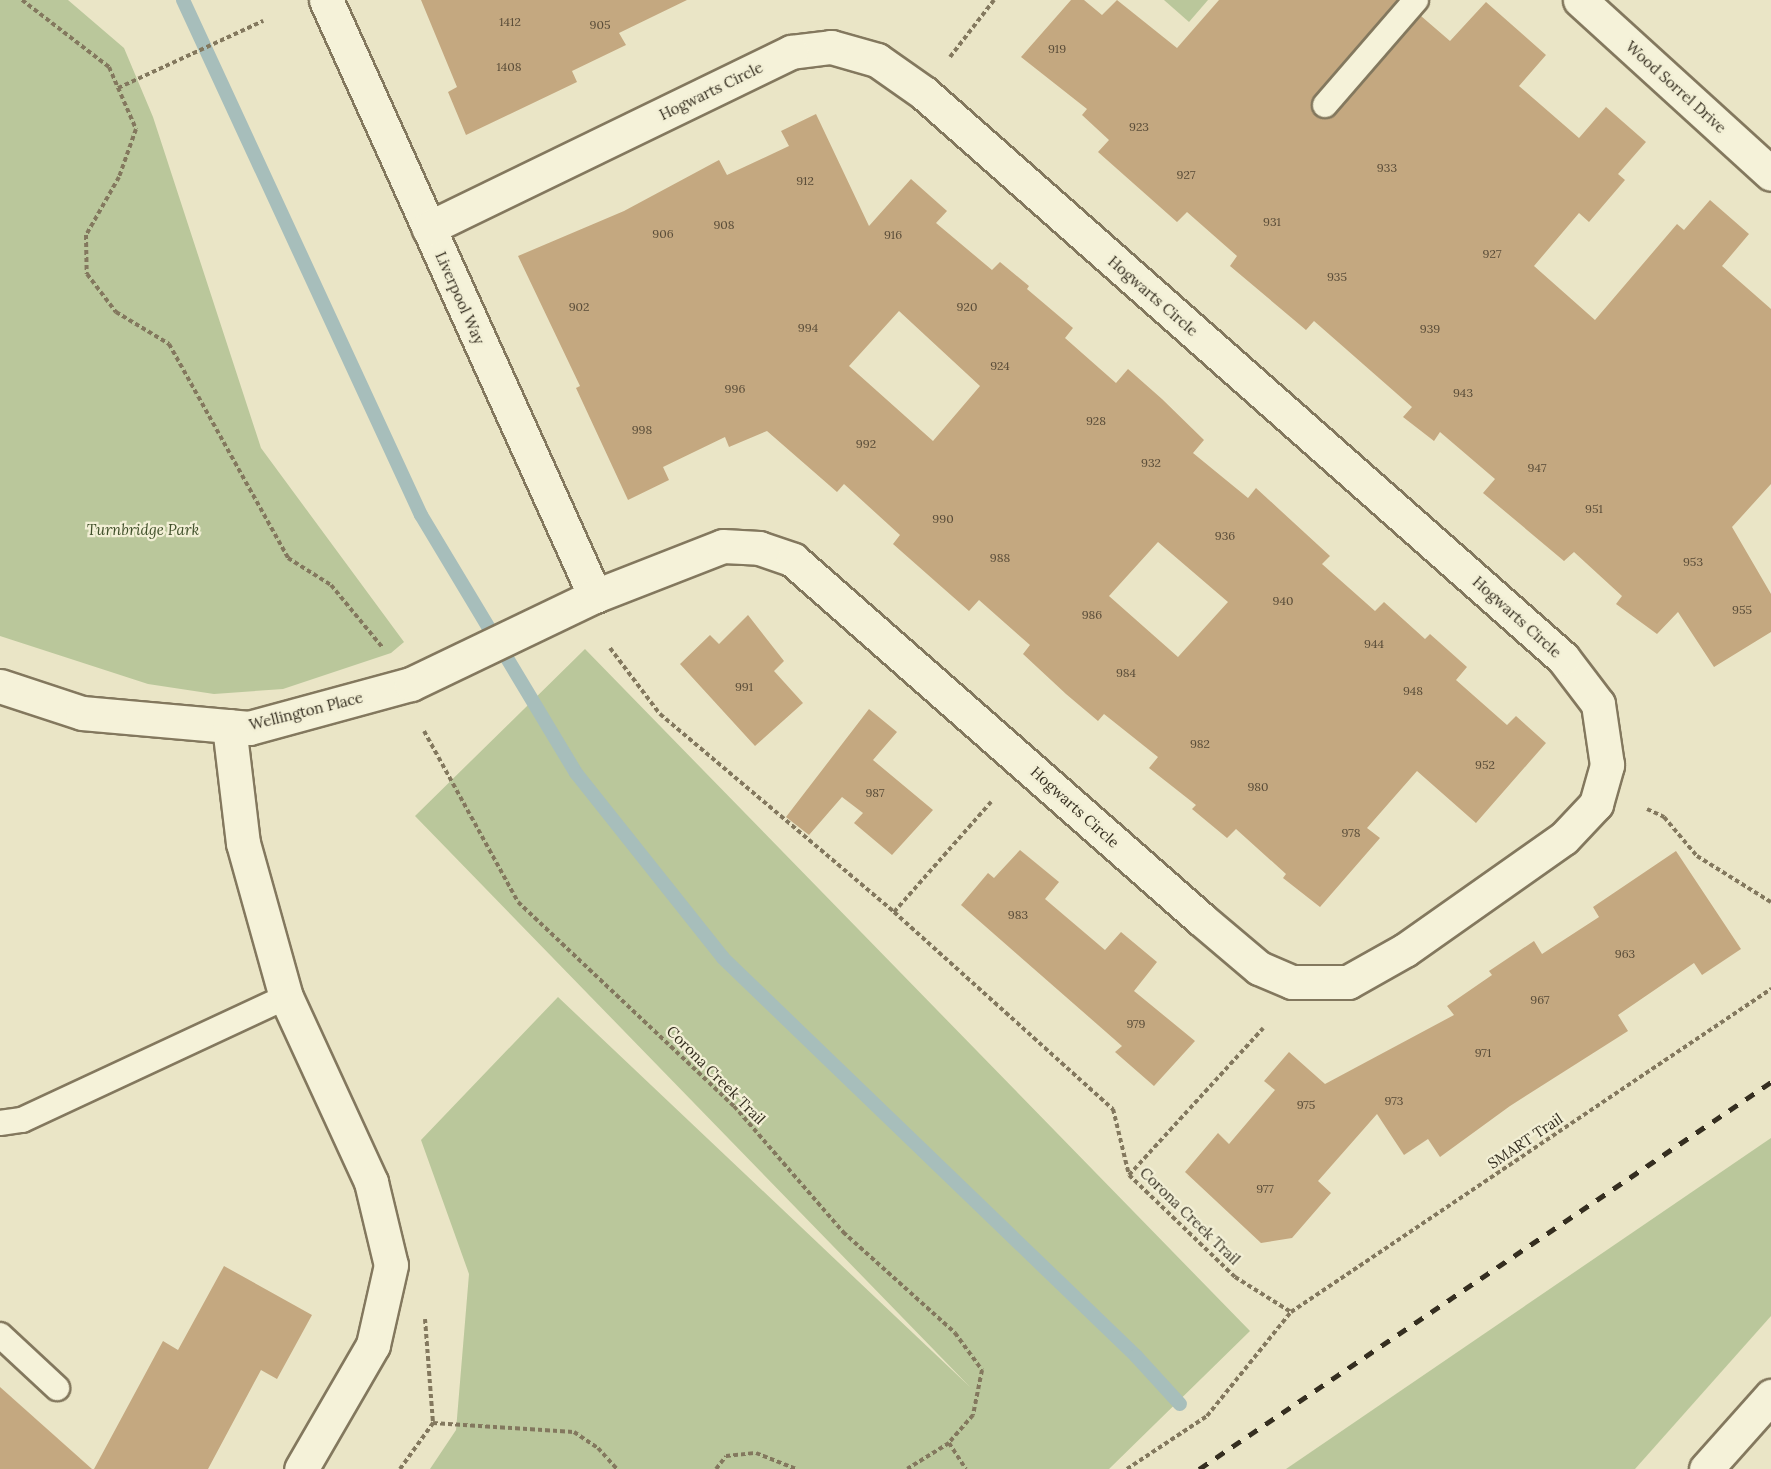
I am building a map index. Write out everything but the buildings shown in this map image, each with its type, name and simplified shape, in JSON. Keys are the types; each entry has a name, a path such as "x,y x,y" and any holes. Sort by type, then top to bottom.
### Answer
{"street":[{"name":"Liverpool Way","path":"326,0 595,596"},
{"name":"Wood Sorrel Drive","path":"1582,0 1771,174"},
{"name":"Hogwarts Circle","path":"428,228 791,52 831,47 877,60 924,93 1563,658 1598,704 1606,765 1596,804 1564,838 1405,950 1348,982 1292,982 1259,968 1201,919 793,560 759,548 723,546 595,596"},
{"name":"Wellington Place","path":"0,687 82,713 249,728 411,684 595,596"},
{"path":"229,726 243,843 286,997 370,1182 391,1265 373,1345 301,1469"},
{"path":"1707,1469 1771,1396"}],"lane":[{"path":"1325,105 1416,0"},
{"path":"0,1123 22,1120 286,997"},
{"path":"0,1335 57,1388"}],"path":[{"path":"22,0 109,67 136,129 119,177 86,235 87,274 116,312 169,344 288,558 331,585 383,648"},
{"path":"950,57 994,0"},
{"path":"118,88 262,21"},
{"name":"Corona Creek Trail","path":"610,648 660,714 894,912 1113,1109 1129,1175 1235,1278 1292,1312"},
{"name":"Corona Creek Trail","path":"424,731 519,902 734,1106 843,1232 962,1342 982,1370 973,1415 949,1443 908,1469"},
{"path":"894,912 991,802"},
{"path":"1647,809 1664,817 1697,856 1771,902"},
{"name":"SMART Trail","path":"1127,1469 1208,1416 1292,1312 1771,989"},
{"path":"1129,1175 1263,1028"},
{"path":"400,1469 433,1423 425,1319"},
{"path":"433,1423 574,1432 598,1448 617,1469"},
{"path":"949,1443 966,1469"},
{"path":"716,1469 726,1456 756,1453 796,1469"}],"green space":[{"name":"Turnbridge Park","path":"0,0 68,0 124,48 153,117 261,448 404,642 391,653 283,689 214,694 148,684 0,636"},
{"path":"1164,0 1208,0 1189,22"},
{"path":"585,649 1250,1331 1109,1469 430,1469 456,1430 469,1274 421,1140 558,997 970,1387 415,816"},
{"path":"1771,1138 1771,1316 1635,1469 1286,1469"}],"waterway":[{"path":"183,0 421,515 576,773 723,958 1136,1356 1180,1404"}],"railway":[{"path":"1199,1469 1771,1082"}]}
